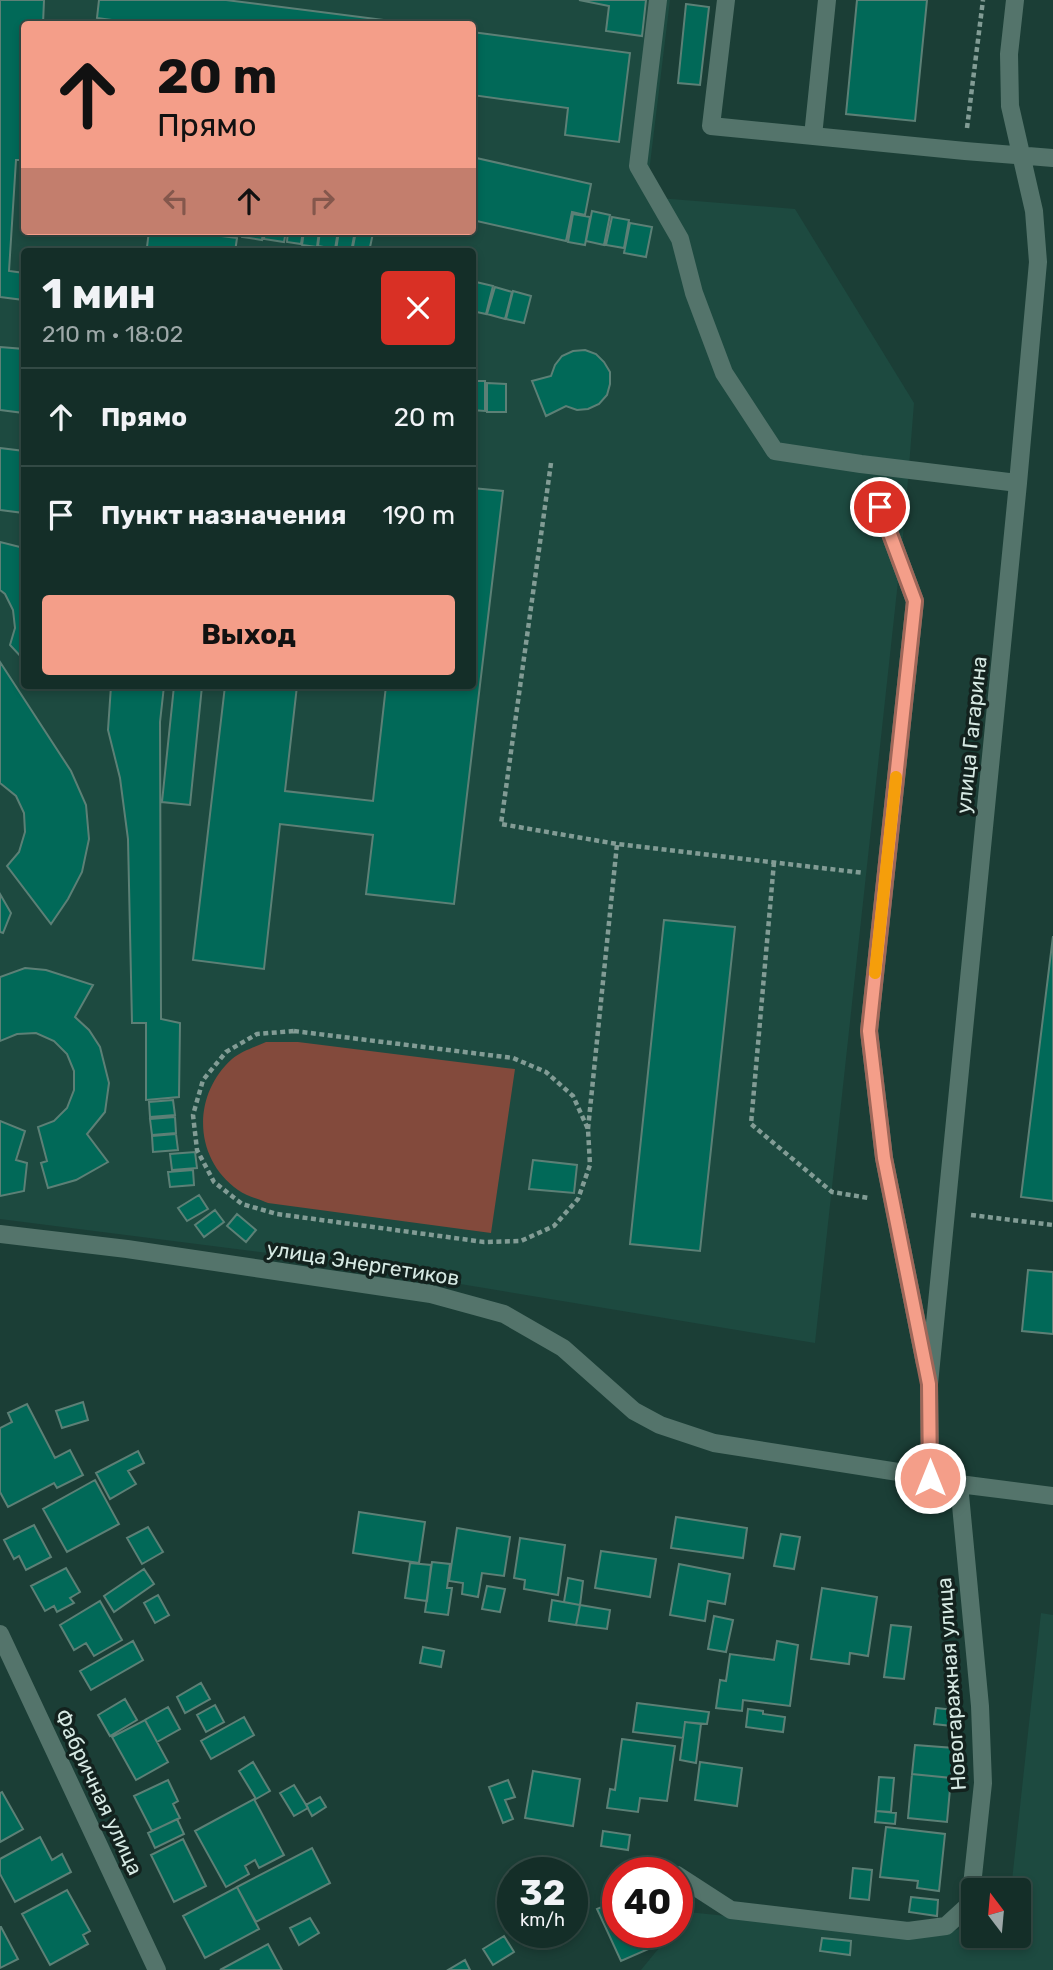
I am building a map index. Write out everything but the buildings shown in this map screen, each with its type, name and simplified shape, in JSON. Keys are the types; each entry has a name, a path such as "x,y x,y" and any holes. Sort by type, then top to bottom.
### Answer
{"street":[{"path":"658,0 638,166 680,239 694,293 724,373 775,451 1018,483"},
{"path":"726,0 710,126 1053,158"},
{"path":"813,136 827,0"},
{"name":"улица Гагарина","path":"930,1478 929,1384 1038,262 1034,211 1010,106 1009,54 1015,0"},
{"path":"880,507 915,601 869,1031 884,1158 929,1384"},
{"name":"улица Энергетиков","path":"0,1234 127,1249 431,1294 505,1314 563,1348 634,1411 660,1425 713,1443 959,1484 1053,1496"},
{"name":"Новогаражная улица","path":"693,1886 731,1910 908,1931 946,1926 970,1904 983,1783 980,1706 959,1484"},
{"name":"Фабричная улица","path":"0,1634 157,1970"}],"path":[{"path":"965,151 983,0"},
{"path":"551,463 501,824 617,844 886,876"},
{"path":"588,1129 573,1096 547,1072 513,1058 294,1031 257,1034 226,1052 203,1080 193,1115 197,1150 214,1182 242,1204 277,1214 484,1242 520,1241 554,1226 578,1199 590,1165 588,1129 617,844"},
{"path":"774,862 751,1124 832,1192"},
{"path":"946,1212 1053,1225"}],"shaded area":[{"path":"0,0 670,0 646,197 795,209 914,403 905,517 815,1343 292,1256 0,1219"},
{"path":"266,1042 298,1042 515,1069 491,1233 268,1203 238,1190 223,1177 212,1161 203,1126 204,1108 219,1074 232,1059"},
{"path":"1041,1613 1053,1615 1053,1970 641,1970 659,1948 693,1948 693,1913 926,1937 961,1929 961,1948 1031,1948 1031,1878 1012,1878"}],"slow traffic":[{"path":"875,973 896,777"}],"route":[{"path":"880,507 915,601 869,1031 884,1158 929,1384 930,1478"}]}
